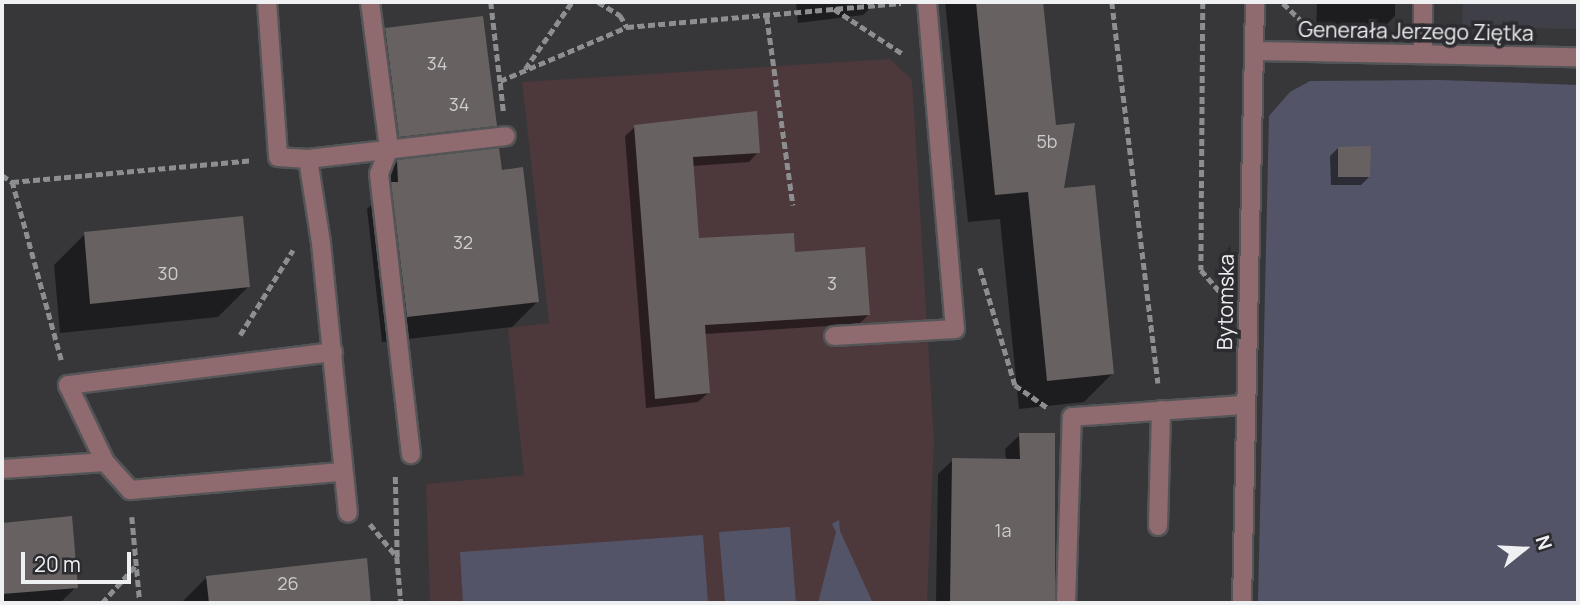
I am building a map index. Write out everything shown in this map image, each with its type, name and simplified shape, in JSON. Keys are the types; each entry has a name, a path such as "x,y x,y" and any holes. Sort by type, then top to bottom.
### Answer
{"street":[{"path":"267,2 278,158 308,159 506,136"},
{"path":"370,2 389,148 380,174 411,454"},
{"path":"834,336 955,329 927,2"},
{"name":"Bytomska","path":"1242,603 1255,2"},
{"path":"1423,2 1423,54"},
{"name":"Generała Jerzego Ziętka","path":"1254,51 1578,57"},
{"path":"308,159 333,352 341,472 348,513"},
{"path":"333,352 68,385 105,462 130,490 341,472"},
{"path":"1066,603 1072,417 1245,405"},
{"path":"1158,526 1161,410"},
{"path":"2,469 105,462"}],"path":[{"path":"491,2 506,136"},
{"path":"525,70 572,2"},
{"path":"598,2 620,15 627,27"},
{"path":"500,81 627,27 767,17 912,2"},
{"path":"1112,2 1161,410"},
{"path":"1203,2 1201,270 1222,295"},
{"path":"834,9 934,75"},
{"path":"767,17 793,205"},
{"path":"12,182 278,158"},
{"path":"2,175 12,182 68,385"},
{"path":"219,368 317,213"},
{"path":"977,257 1015,385 1072,417"},
{"path":"395,472 401,603"},
{"path":"130,490 140,603"},
{"path":"348,513 367,519 397,557"},
{"path":"102,603 136,565"}],"shaded area":[{"path":"1463,2 1578,2 1578,29 1462,27"},
{"path":"890,59 912,80 934,440 927,603 430,603 426,484 524,475 508,328 549,323 522,82"},
{"path":"1440,80 1578,85 1578,603 1258,603 1269,116 1290,92 1310,81"},
{"path":"839,520 840,531 873,603 818,603 836,532 832,524"},
{"path":"790,527 796,603 725,603 719,532"},
{"path":"703,535 708,603 463,603 460,552"}],"building":[{"path":"976,2 1043,2 1056,125 1075,123 1064,188 1095,185 1114,374 1047,381 1028,192 995,195"},
{"path":"483,16 497,126 399,137 385,28"},
{"path":"757,111 760,153 693,157 699,238 794,233 795,252 865,247 870,315 705,325 710,393 655,399 634,125"},
{"path":"1371,146 1370,177 1338,177 1338,147"},
{"path":"499,148 502,170 523,167 539,302 407,317 391,182 398,182 397,160"},
{"path":"243,216 250,287 90,304 84,232"},
{"path":"1019,433 1055,433 1055,603 950,603 952,458 1020,459"},
{"path":"72,516 78,588 2,594 2,523"},
{"path":"367,558 371,603 209,603 206,576"}]}
